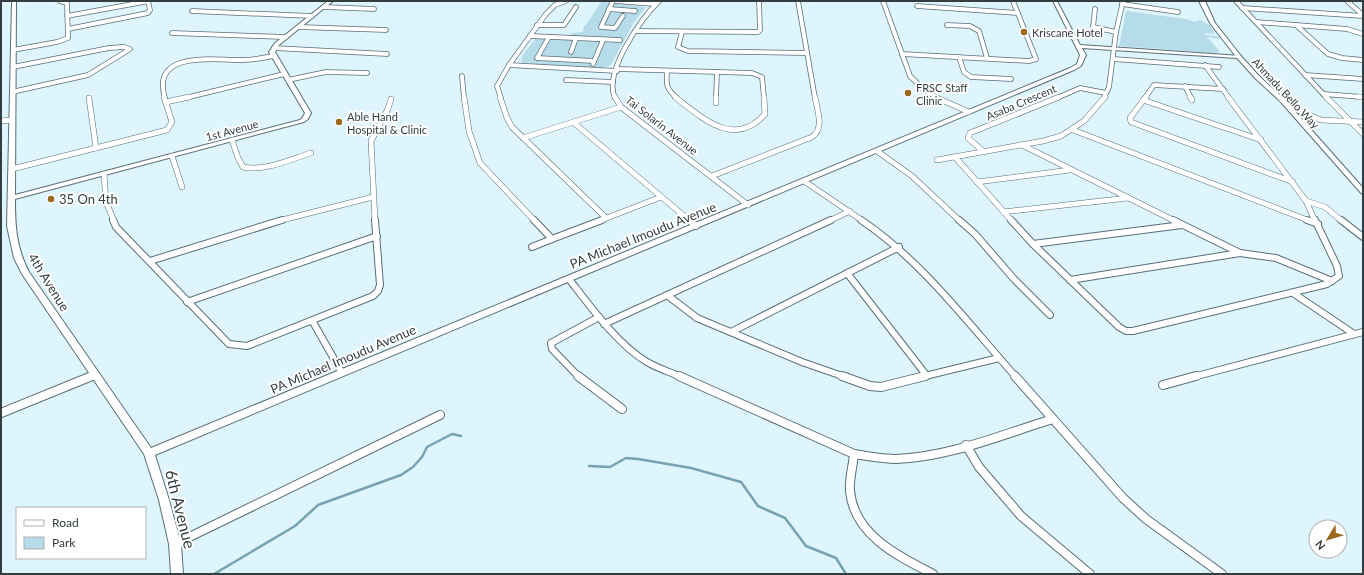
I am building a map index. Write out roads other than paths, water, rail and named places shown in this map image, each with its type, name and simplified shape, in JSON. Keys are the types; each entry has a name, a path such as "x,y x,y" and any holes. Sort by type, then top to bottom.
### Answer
{"main road":[{"name":"Ahmadu Bello Way","path":"1202,1 1213,23 1239,57"}],"street":[{"name":"4th Avenue","path":"14,1 11,226 18,258 25,272 149,453"},
{"path":"13,50 68,38 67,3 60,1"},
{"path":"67,16 148,1 150,10 144,15 68,29"},
{"path":"274,48 331,1"},
{"path":"566,1 549,9 509,65 497,86 507,118 512,127 605,218"},
{"path":"612,1 602,24 602,28 615,28 623,16"},
{"path":"616,1 657,3"},
{"path":"635,31 758,32 760,30 759,1"},
{"path":"712,176 818,133 820,127 817,104 806,53 798,1"},
{"path":"883,1 910,76 921,88 969,112"},
{"path":"902,54 1029,61 1036,59 1013,1"},
{"path":"1055,1 1079,46 1239,57"},
{"path":"1236,1 1323,94 1363,134"},
{"path":"1347,1 1363,16"},
{"path":"566,80 613,82 635,31 657,3"},
{"path":"937,160 1022,145 1061,136 1073,130 1095,109 1106,93 1114,59 1116,32 1123,3 1178,12"},
{"path":"917,6 1018,14"},
{"path":"324,7 374,9"},
{"path":"537,25 563,26 576,7"},
{"path":"1242,8 1363,16"},
{"path":"609,9 635,11"},
{"path":"1095,9 1093,27 1116,32"},
{"path":"192,11 312,16"},
{"path":"1256,22 1347,29 1363,34"},
{"path":"947,25 970,26 980,31 987,58"},
{"path":"1296,25 1328,54 1342,58 1363,60"},
{"path":"299,27 386,30"},
{"path":"172,32 286,37"},
{"path":"682,32 678,47 688,51 806,53"},
{"path":"530,36 620,40"},
{"path":"549,37 537,58 594,61"},
{"path":"570,52 576,38"},
{"path":"590,69 603,40"},
{"name":"PA Michael Imoudu Avenue","path":"149,453 1072,69 1082,60 1083,55 1079,46"},
{"path":"12,92 88,75 130,49 124,47 109,48 13,67"},
{"path":"274,48 387,54"},
{"name":"1st Avenue","path":"11,198 293,124 306,118 308,113 274,56 272,52 274,48"},
{"path":"12,169 167,130 171,126 172,122 161,86 162,80 170,68 178,63 194,60 249,60 274,56"},
{"path":"959,57 964,72 971,77 1011,79"},
{"name":"Ahmadu Bello Way","path":"1239,57 1257,77 1282,100 1363,192"},
{"path":"1114,59 1219,67"},
{"path":"509,65 617,70 667,71 717,72 752,73 762,77 765,114 756,122 733,130 722,128 670,92 666,85 667,71"},
{"path":"955,157 1033,244 1119,327 1126,331 1132,331 1321,286 1332,281 1339,276 1337,266 1306,201 1205,66"},
{"path":"166,102 286,77 326,72 367,73"},
{"path":"716,103 717,72"},
{"path":"1305,75 1363,80"},
{"path":"462,76 464,108 475,153 480,163 552,239"},
{"name":"Tai Solarin Avenue","path":"613,82 615,98 621,107 748,204"},
{"path":"1223,89 1154,85 1130,118 1132,122 1293,182"},
{"path":"1186,86 1192,100"},
{"name":"Asaba Crescent","path":"984,152 968,138 970,133 1080,88 1106,93"},
{"path":"1323,94 1363,97"},
{"path":"89,98 96,148"},
{"path":"104,174 106,202 116,227 150,260 187,302 229,344 237,346 260,342 361,302 378,291 380,285 373,197 371,141 388,109 391,98"},
{"path":"1144,100 1261,140"},
{"path":"1282,100 1300,111 1321,120 1350,120 1363,122"},
{"path":"523,138 621,107"},
{"path":"1,121 12,120"},
{"path":"573,122 696,226"},
{"path":"1073,130 1318,224"},
{"path":"232,140 239,161 242,166 246,168 264,166 311,153"},
{"path":"1022,145 1240,253"},
{"path":"877,151 912,176 944,208 975,234 1014,280 1050,315"},
{"path":"172,156 182,187"},
{"path":"977,182 1071,170"},
{"path":"804,181 898,247 1127,502 1146,519 1222,574"},
{"path":"150,260 269,223 373,197"},
{"path":"532,247 661,197"},
{"path":"1003,212 1128,198"},
{"path":"1306,201 1325,207 1363,237"},
{"path":"604,324 850,212"},
{"path":"1033,244 1182,225"},
{"path":"187,302 377,236"},
{"path":"731,332 898,247"},
{"path":"1070,280 1240,253 1259,253 1274,256 1332,281"},
{"path":"847,273 926,376"},
{"path":"568,279 604,324 627,347 647,362 854,454 884,459 905,458 966,445 1053,419"},
{"path":"1293,292 1354,334"},
{"path":"667,295 697,318 802,362 870,386 881,387 999,358"},
{"path":"599,317 556,339 551,343 552,349 582,380 622,409"},
{"path":"313,322 342,373"},
{"path":"1163,385 1363,332"},
{"path":"1,413 95,374"},
{"path":"175,544 440,415"},
{"path":"966,445 988,478 1021,516 1090,574"},
{"name":"6th Avenue","path":"149,453 164,500 175,544 177,574"},
{"path":"854,454 850,491 854,509 864,528 880,544 933,574"}],"waterway":[{"path":"214,574 295,526 318,505 401,475 413,467 422,457 427,447 452,434 461,436"},
{"path":"589,466 610,467 626,458 638,459 691,468 741,482 758,506 785,518 806,546 836,558 846,574"}],"place":[{"name":"Kriscane Hotel","path":"1024,32"},
{"name":"FRSC Staff Clinic","path":"908,93"},
{"name":"Able Hand Hospital & Clinic","path":"339,122"},
{"name":"35 On 4th","path":"51,199"}]}
